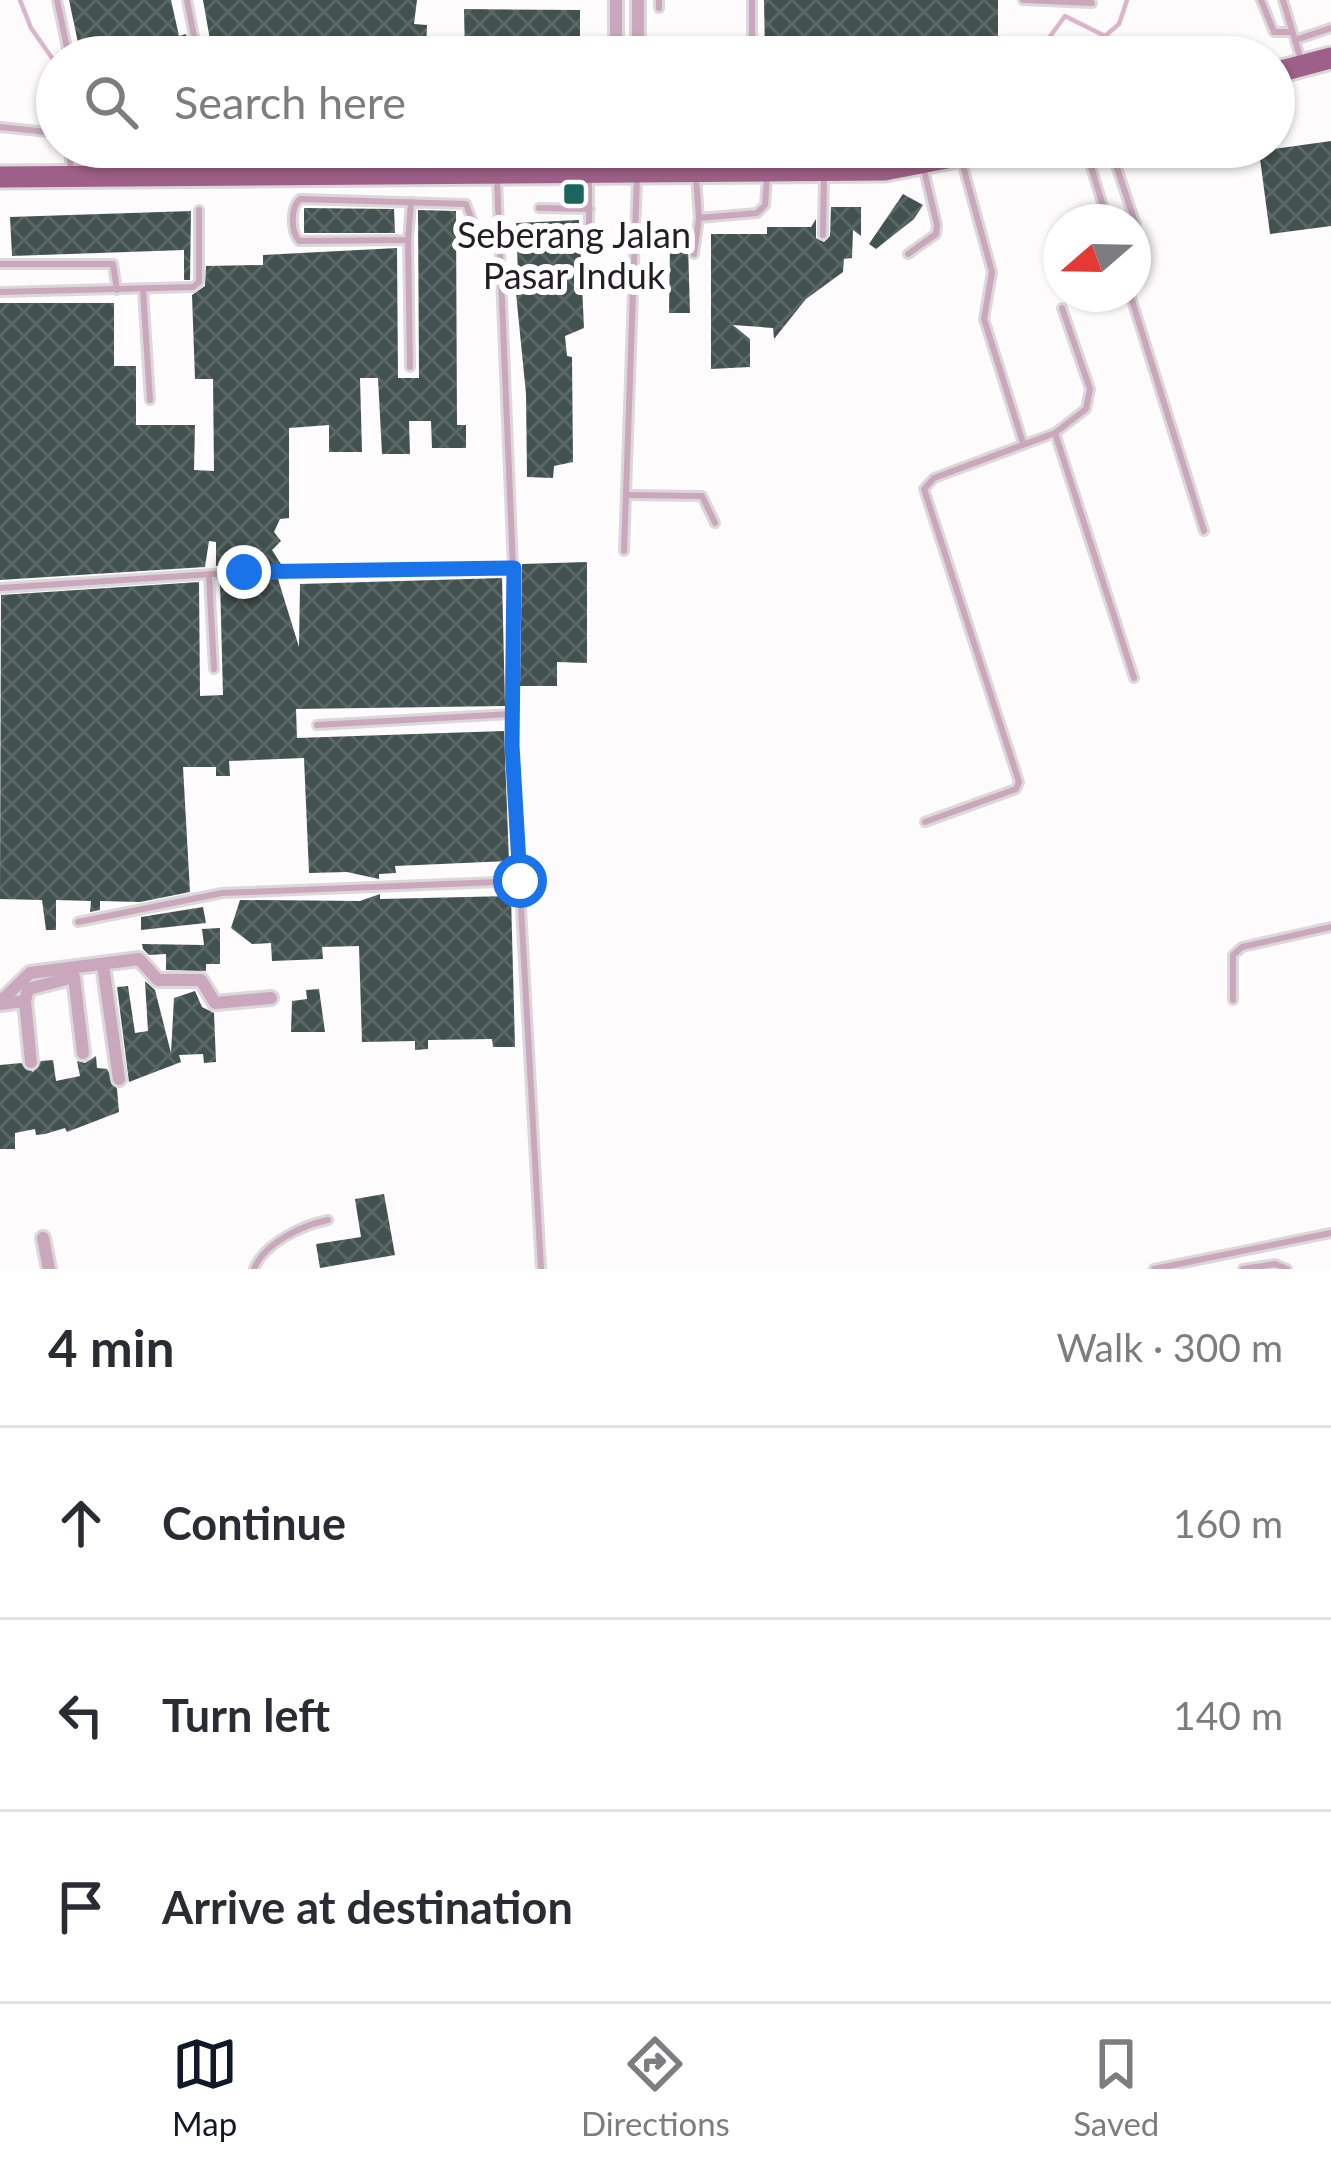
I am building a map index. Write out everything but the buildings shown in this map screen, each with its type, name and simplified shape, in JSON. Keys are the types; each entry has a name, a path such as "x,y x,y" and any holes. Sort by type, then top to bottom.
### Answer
{"main road":[{"path":"1295,67 1331,58"},
{"path":"0,177 284,168"},
{"path":"476,168 497,174 589,173 601,168"},
{"path":"689,168 701,168"},
{"path":"812,168 874,168"}],"street":[{"path":"616,0 616,36"},
{"path":"638,0 638,36"},
{"path":"0,1003 30,973 139,959 158,980 201,980 215,1003 272,998"},
{"path":"103,965 119,1078"},
{"path":"31,1062 28,988 74,977 83,1054"},
{"path":"0,1003 25,1001"},
{"path":"43,1238 50,1269"}],"lane":[{"path":"57,0 65,36"},
{"path":"188,0 195,36"},
{"path":"752,0 752,36"},
{"path":"1023,0 1092,3"},
{"path":"1261,0 1274,32 1293,36 1331,28"},
{"path":"1283,0 1293,36"},
{"path":"1295,42 1303,65"},
{"path":"0,127 36,131"},
{"path":"70,168 71,178"},
{"path":"624,550 626,168"},
{"path":"699,218 761,210 757,168"},
{"path":"908,254 936,234 938,226 924,168"},
{"path":"964,168 992,272 984,319 1023,445"},
{"path":"1091,168 1102,204"},
{"path":"1117,168 1129,204"},
{"path":"694,254 699,218 695,169"},
{"path":"823,236 824,170"},
{"path":"589,173 589,236"},
{"path":"497,174 514,568 512,714 541,1269"},
{"path":"409,240 299,241 293,209 300,199 466,204 477,234 500,233"},
{"path":"410,368 411,202"},
{"path":"539,208 590,209"},
{"path":"0,292 197,285 199,210"},
{"path":"0,264 113,264 117,290"},
{"path":"143,290 150,400"},
{"path":"925,822 1016,789 1019,782 925,489 934,478 1055,433 1086,409 1090,389 1063,312"},
{"path":"1136,312 1204,530"},
{"path":"1055,433 1134,678"},
{"path":"627,495 702,496 715,523"},
{"path":"0,588 208,576 514,568"},
{"path":"208,576 214,669"},
{"path":"317,725 512,714"},
{"path":"78,922 222,893 520,881"},
{"path":"1233,1000 1233,955 1243,946 1331,927"},
{"path":"254,1269 274,1245 309,1224 328,1220"},
{"path":"1154,1269 1331,1233"},
{"path":"1243,1269 1275,1264 1287,1269"}],"waterway":[{"path":"20,0 37,36"},
{"path":"1105,36 1119,24 1127,0"},
{"path":"1050,36 1065,16 1105,36"}],"place":[{"name":"Seberang Jalan Pasar Induk","path":"574,194"}],"route":[{"path":"244,572 514,568 512,745 520,881"}]}
